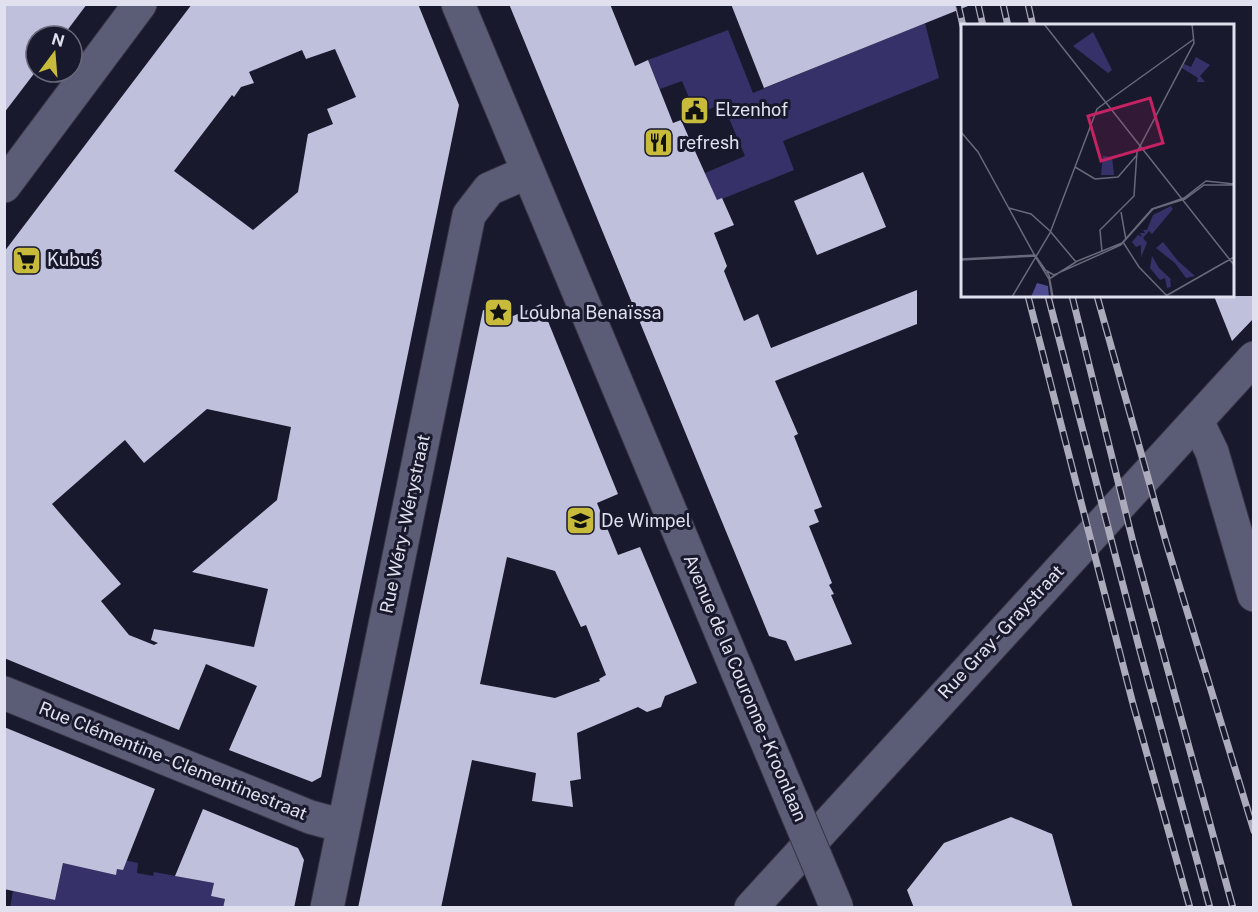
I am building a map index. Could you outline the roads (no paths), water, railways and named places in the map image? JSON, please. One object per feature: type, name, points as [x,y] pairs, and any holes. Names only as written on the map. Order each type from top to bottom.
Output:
[{"type":"street","points":[[4,186],[140,4]]},
{"type":"street","name":"Avenue de la Couronne - Kroonlaan","points":[[458,4],[837,908]]},
{"type":"street","name":"Rue Wéry - Wérystraat","points":[[327,908],[469,215],[489,189],[528,172]]},
{"type":"street","name":"Rue Gray - Graystraat","points":[[751,908],[876,768],[1254,358]]},
{"type":"street","points":[[1197,421],[1212,452],[1254,596]]},
{"type":"street","name":"Rue Clémentine - Clementinestraat","points":[[4,693],[310,817],[343,826]]},
{"type":"railway","points":[[958,4],[963,24]]},
{"type":"railway","points":[[978,4],[983,24]]},
{"type":"railway","points":[[1003,4],[1008,24]]},
{"type":"railway","points":[[1028,4],[1033,24]]},
{"type":"railway","points":[[1028,297],[1133,704],[1190,908]]},
{"type":"railway","points":[[1048,297],[1139,647],[1210,908]]},
{"type":"railway","points":[[1072,297],[1134,546],[1233,908]]},
{"type":"railway","points":[[1097,297],[1166,542],[1254,831]]},
{"type":"place","name":"Elzenhof","points":[[694,110]]},
{"type":"place","name":"refresh","points":[[658,143]]},
{"type":"place","name":"Kubuś","points":[[26,260]]},
{"type":"place","name":"Loubna Benaïssa","points":[[498,313]]},
{"type":"place","name":"De Wimpel","points":[[580,521]]}]
